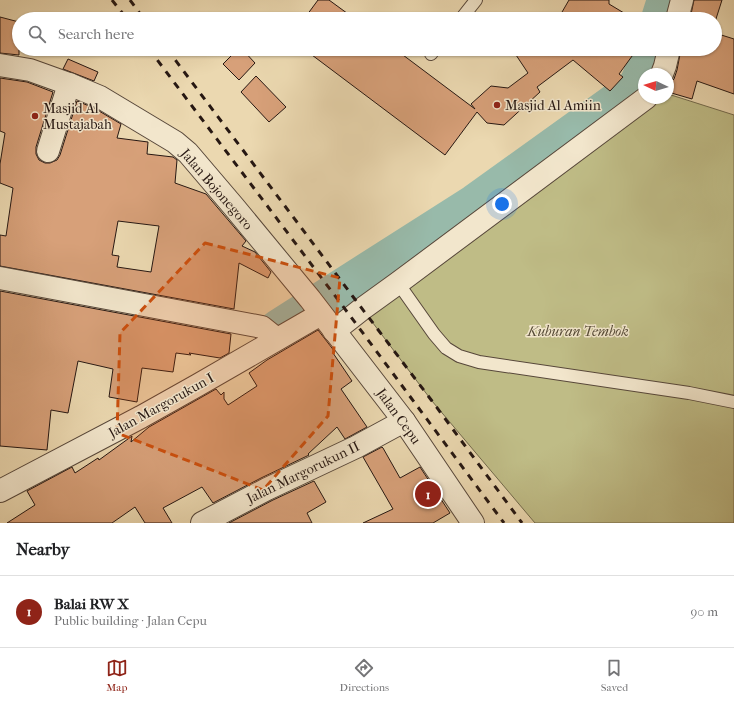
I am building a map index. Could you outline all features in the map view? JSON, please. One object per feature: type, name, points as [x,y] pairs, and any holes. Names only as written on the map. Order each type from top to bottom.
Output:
[{"type":"street","points":[[679,12],[682,0]]},
{"type":"street","points":[[664,68],[668,56]]},
{"type":"street","name":"Jalan Bojonegoro","points":[[0,65],[30,70],[68,84],[100,98],[176,142],[188,153],[229,201],[317,308]]},
{"type":"street","points":[[48,151],[68,84]]},
{"type":"street","points":[[334,331],[638,104]]},
{"type":"street","points":[[0,278],[262,328],[272,335]]},
{"type":"street","name":"Jalan Cepu","points":[[317,308],[404,422],[468,522]]},
{"type":"street","name":"Jalan Margorukun I","points":[[0,491],[141,417],[198,385],[272,335],[317,308]]},
{"type":"street","name":"Jalan Margorukun II","points":[[202,523],[404,422]]},
{"type":"lane","points":[[467,12],[476,0]]},
{"type":"lane","points":[[398,283],[446,348],[460,356],[478,362],[689,393],[734,402]]},
{"type":"highlighted area","points":[[205,243],[340,278],[328,416],[263,490],[117,433],[120,333]]},
{"type":"green space","name":"Kuburan Tembok","points":[[638,96],[638,104],[674,104],[674,96],[734,115],[734,523],[535,523],[432,401],[354,298]]},
{"type":"building","points":[[318,0],[329,0],[345,12],[309,12]]},
{"type":"building","points":[[569,0],[609,0],[609,4],[622,12],[562,12]]},
{"type":"building","points":[[694,0],[722,0],[718,12],[691,12]]},
{"type":"building","points":[[0,17],[12,20],[12,54],[0,53]]},
{"type":"building","points":[[722,35],[734,39],[734,94],[697,81],[692,99],[674,94],[674,79],[680,56],[722,56]]},
{"type":"building","points":[[231,56],[248,56],[255,63],[239,80],[223,64]]},
{"type":"building","points":[[313,56],[404,56],[475,109],[471,104],[491,86],[508,88],[528,73],[517,56],[632,56],[619,74],[623,77],[610,91],[573,60],[537,87],[540,92],[504,125],[487,123],[477,112],[445,155]]},
{"type":"building","points":[[68,59],[98,72],[94,81],[63,69]]},
{"type":"building","points":[[256,76],[286,107],[269,122],[241,92]]},
{"type":"building","points":[[0,78],[27,82],[53,92],[36,147],[36,154],[39,160],[45,163],[50,163],[57,160],[60,155],[77,101],[94,108],[121,124],[117,138],[148,142],[147,154],[173,157],[177,160],[175,183],[206,194],[246,241],[242,246],[255,252],[271,272],[268,278],[239,263],[234,309],[0,266],[0,235],[6,236],[13,188],[0,183],[0,164],[5,133],[0,131]],"holes":[[[118,221],[159,226],[151,272],[117,267],[119,256],[112,255]]]},
{"type":"building","points":[[0,291],[231,334],[229,353],[220,358],[189,353],[191,355],[176,353],[173,372],[142,368],[137,402],[109,397],[113,369],[78,361],[68,413],[51,410],[47,450],[0,446]]},
{"type":"building","points":[[318,330],[335,352],[333,353],[352,381],[341,389],[367,427],[345,439],[337,427],[308,454],[309,455],[213,503],[202,487],[163,508],[172,523],[145,523],[135,507],[112,523],[7,523],[35,505],[27,491],[72,467],[75,473],[98,458],[99,460],[132,436],[131,442],[149,427],[216,389],[221,395],[224,392],[224,399],[228,405],[257,386],[249,373],[267,360]]},
{"type":"building","points":[[382,447],[400,478],[420,467],[450,513],[433,523],[363,523],[393,509],[363,457]]},
{"type":"building","points":[[314,481],[326,502],[307,513],[312,523],[229,523],[273,500]]},
{"type":"waterway","points":[[663,12],[667,0]]},
{"type":"waterway","points":[[279,329],[475,204],[638,87],[650,56]]},
{"type":"railway","points":[[112,0],[121,12]]},
{"type":"railway","points":[[130,0],[139,12]]},
{"type":"railway","points":[[154,56],[504,523]]},
{"type":"railway","points":[[172,56],[522,523]]},
{"type":"place","name":"Masjid Al Amiin","points":[[497,105]]},
{"type":"place","name":"Masjid Al Mustajabah","points":[[35,116]]},
{"type":"place","name":"Balai RW X","points":[[428,494]]}]
